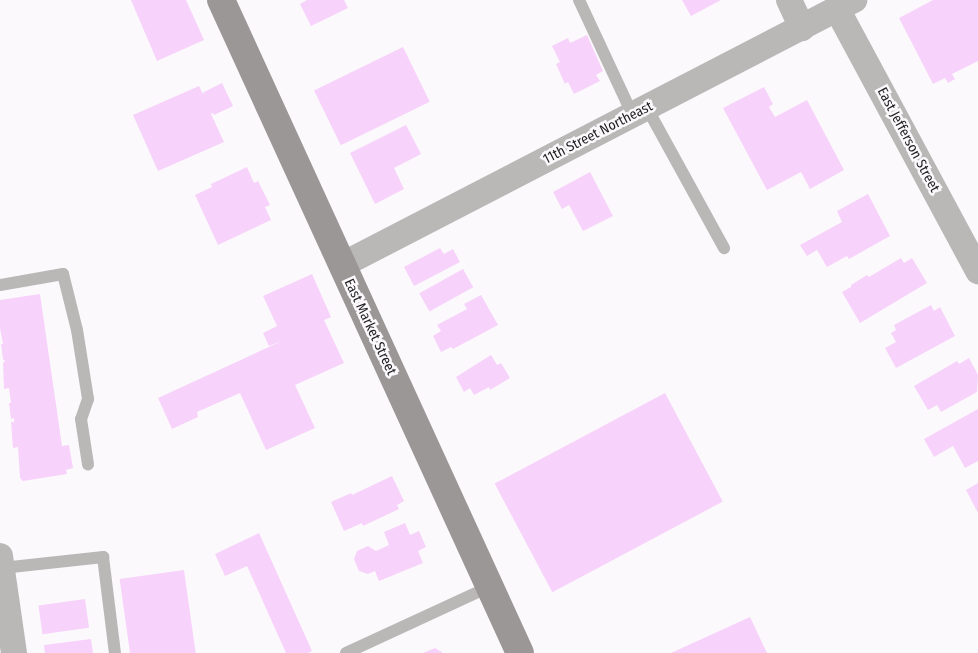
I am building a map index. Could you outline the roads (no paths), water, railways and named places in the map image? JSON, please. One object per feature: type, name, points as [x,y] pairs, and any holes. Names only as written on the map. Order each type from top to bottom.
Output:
[{"type":"main road","name":"East Market Street","points":[[221,0],[520,653]]},
{"type":"street","points":[[789,0],[802,28]]},
{"type":"street","name":"11th Street Northeast","points":[[342,265],[845,4]]},
{"type":"street","name":"East Jefferson Street","points":[[845,4],[978,271]]},
{"type":"street","points":[[1,562],[14,653]]},
{"type":"lane","points":[[579,0],[640,112],[724,248]]},
{"type":"lane","points":[[0,285],[63,274],[77,330],[88,398],[81,419],[88,464]]},
{"type":"lane","points":[[1,562],[102,557],[115,653]]},
{"type":"lane","points":[[346,653],[490,587]]}]
